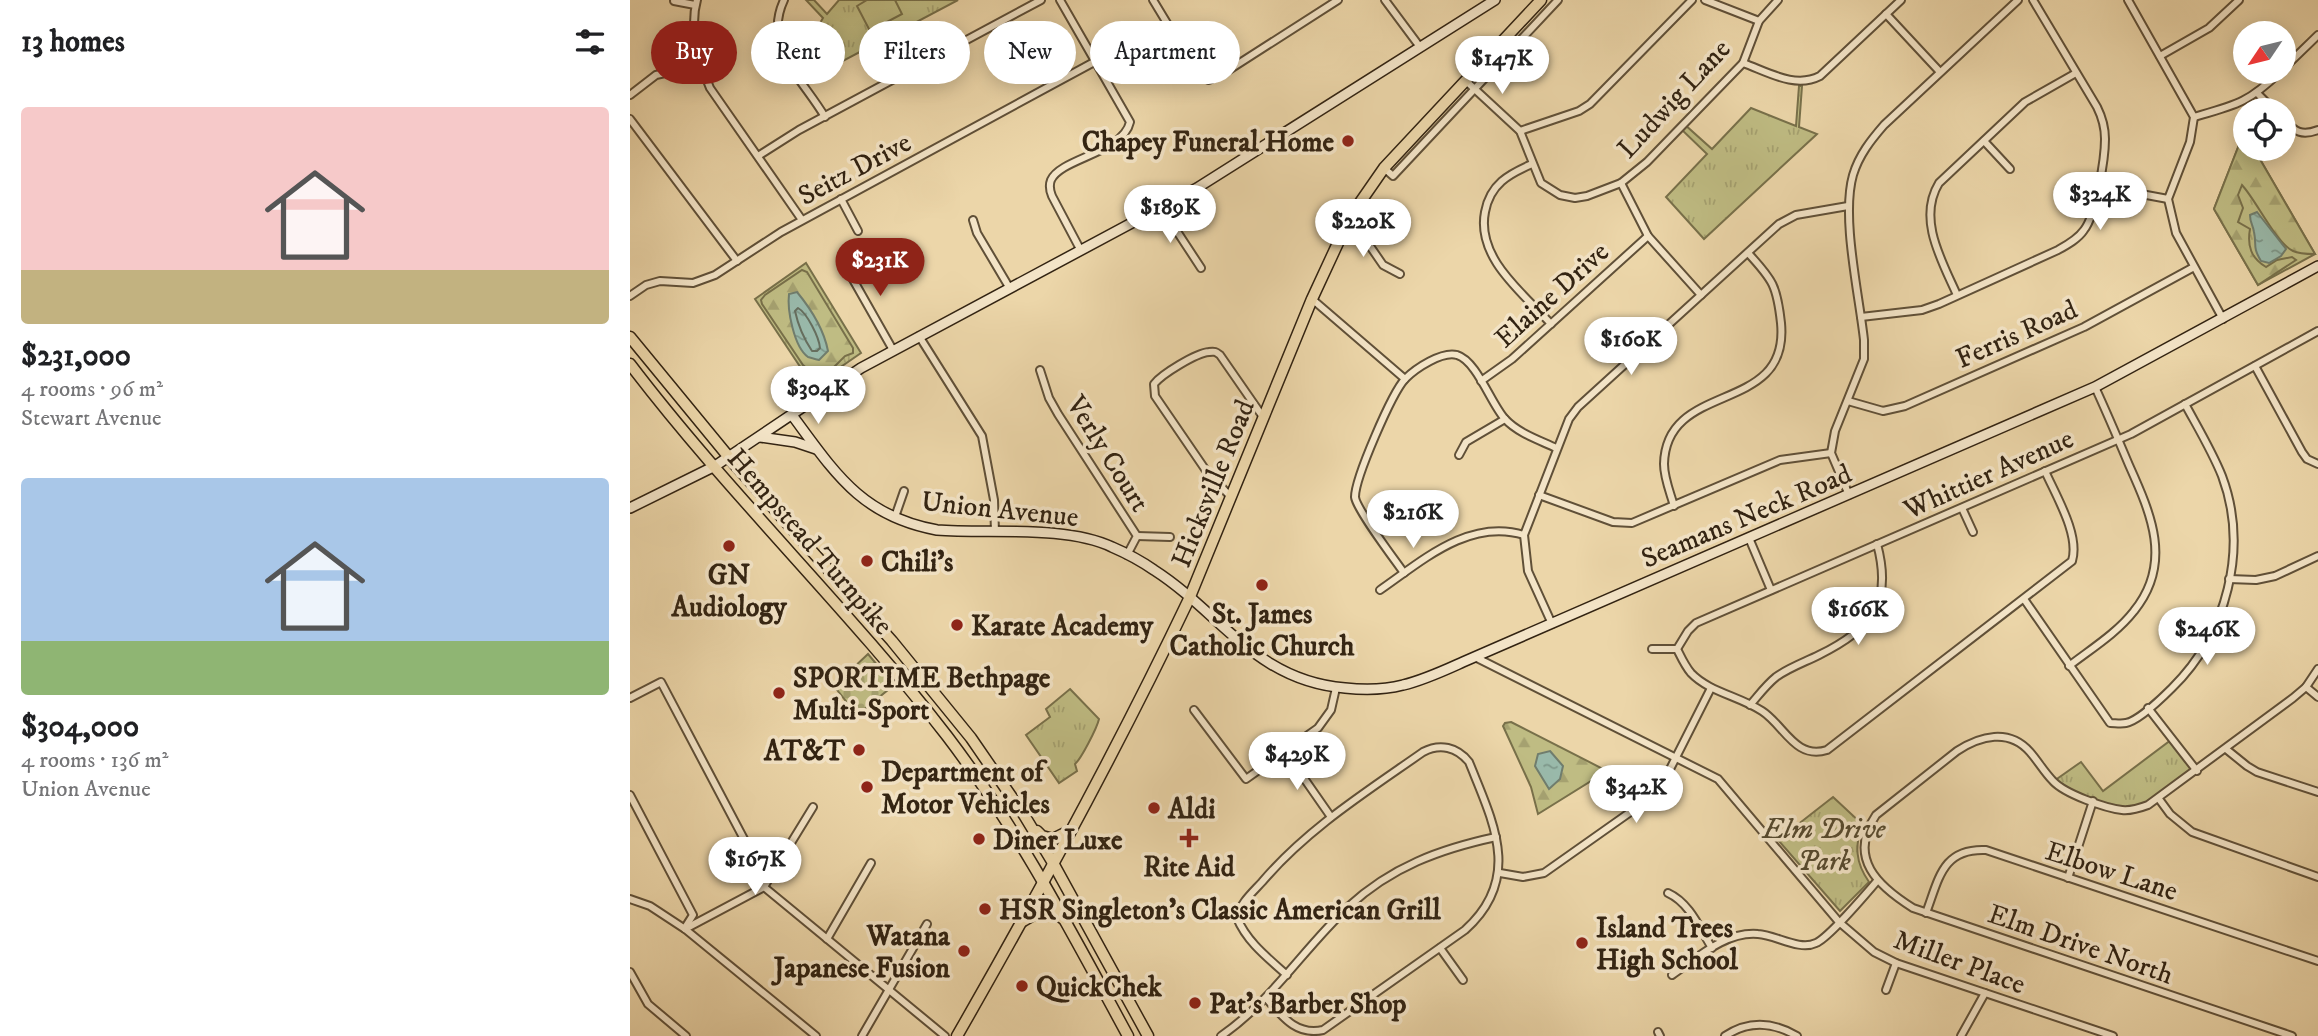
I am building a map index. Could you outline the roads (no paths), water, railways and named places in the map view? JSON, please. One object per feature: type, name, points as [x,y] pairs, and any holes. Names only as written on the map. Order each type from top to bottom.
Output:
[{"type":"main road","points":[[630,508],[715,466],[893,349],[1231,167],[1495,0]]},
{"type":"main road","name":"Hicksville Road","points":[[957,1036],[1022,922],[1132,717],[1189,599],[1312,299],[1350,216],[1384,168],[1541,0]]},
{"type":"main road","name":"Seamans Neck Road","points":[[1189,599],[1247,648],[1275,667],[1313,684],[1363,689],[1401,686],[1552,624],[2095,387],[2318,266]]},
{"type":"main road","name":"Hempstead Turnpike","points":[[630,337],[729,457],[944,702],[1024,815],[1148,1036]]},
{"type":"main road","name":"Hempstead Turnpike","points":[[630,364],[941,728],[996,804],[1043,881],[1128,1036]]},
{"type":"main road","name":"Union Avenue","points":[[792,415],[833,471],[853,492],[895,517],[937,530],[1061,534],[1110,546],[1153,569],[1189,599]]},
{"type":"main road","points":[[760,437],[795,442],[817,449]]},
{"type":"main road","points":[[1024,815],[1037,832],[1047,839],[1058,838],[1072,828]]},
{"type":"main road","points":[[1022,922],[1048,910],[1056,912],[1065,920]]},
{"type":"street","points":[[785,0],[779,12],[778,41],[782,53],[825,117]]},
{"type":"street","points":[[758,156],[1041,0]]},
{"type":"street","points":[[1060,0],[1090,51]]},
{"type":"street","points":[[1153,0],[1192,66],[1199,76],[1209,80],[1338,0]]},
{"type":"street","points":[[1385,0],[1420,47]]},
{"type":"street","points":[[1384,168],[1393,177],[1558,0]]},
{"type":"street","points":[[1520,131],[1579,111],[1590,104],[1692,0]]},
{"type":"street","points":[[1705,0],[1759,21]]},
{"type":"street","name":"Ludwig Lane","points":[[1466,81],[1520,131],[1541,183],[1560,195],[1575,198],[1587,196],[1621,183],[1647,162],[1743,63],[1759,21],[1778,0]]},
{"type":"street","points":[[1743,63],[1794,82],[1811,80],[1821,76],[1901,0]]},
{"type":"street","points":[[1849,495],[1831,453],[1835,431],[1864,359],[1848,206],[1853,173],[1868,143],[1884,125],[2018,0]]},
{"type":"street","points":[[1861,317],[1922,310],[1957,296],[2045,257],[2076,239],[2090,222],[2105,146],[2104,125],[2097,107],[2033,0]]},
{"type":"street","points":[[2128,0],[2194,117],[2190,142],[2168,199],[2176,233],[2223,319]]},
{"type":"street","points":[[674,1],[696,3],[695,21]]},
{"type":"street","points":[[2160,56],[2209,28],[2235,1]]},
{"type":"street","points":[[1886,14],[1940,72]]},
{"type":"street","points":[[2296,56],[2318,34]]},
{"type":"street","name":"Seitz Drive","points":[[630,296],[646,285],[660,281],[701,282],[802,220],[1090,64]]},
{"type":"street","points":[[1957,296],[1935,244],[1931,203],[1933,193],[1939,183],[2025,102],[2076,73]]},
{"type":"street","points":[[630,95],[634,87],[651,78]]},
{"type":"street","points":[[708,84],[802,220]]},
{"type":"street","points":[[1080,249],[1049,188],[1051,180],[1060,171],[1124,136],[1130,122],[1109,84]]},
{"type":"street","points":[[2194,117],[2241,103],[2258,94],[2268,84]]},
{"type":"street","points":[[2258,94],[2262,98]]},
{"type":"street","points":[[630,119],[737,261]]},
{"type":"street","points":[[2296,131],[2302,134],[2318,130]]},
{"type":"street","points":[[1984,141],[2010,169]]},
{"type":"street","points":[[1532,164],[1508,174],[1495,188],[1486,207],[1483,230],[1488,250],[1498,265],[1551,324]]},
{"type":"street","points":[[1621,183],[1648,236],[1701,295]]},
{"type":"street","points":[[2098,186],[2168,199]]},
{"type":"street","points":[[841,199],[858,231]]},
{"type":"street","points":[[1552,624],[1528,571],[1524,535],[1564,428],[1578,407],[1779,224],[1796,215],[1848,206]]},
{"type":"street","points":[[1161,207],[1201,268]]},
{"type":"street","points":[[1350,216],[1383,265],[1400,274]]},
{"type":"street","points":[[973,220],[976,233],[1009,287]]},
{"type":"street","name":"Elaine Drive","points":[[1481,381],[1512,359],[1648,236]]},
{"type":"street","points":[[1674,506],[1664,463],[1667,445],[1675,429],[1696,410],[1752,385],[1763,377],[1779,353],[1782,335],[1776,289],[1769,276],[1748,253]]},
{"type":"street","points":[[842,260],[893,349]]},
{"type":"street","name":"Ferris Road","points":[[1848,401],[1883,411],[1905,406],[2084,327],[2194,267]]},
{"type":"street","points":[[1312,299],[1405,379]]},
{"type":"street","name":"Whittier Avenue","points":[[1677,649],[1696,623],[2118,439],[2318,331]]},
{"type":"street","points":[[919,336],[982,436],[994,500],[995,532]]},
{"type":"street","points":[[1231,497],[1200,461],[1155,396],[1154,386],[1160,376],[1202,354],[1216,352],[1264,418]]},
{"type":"street","points":[[1404,573],[1360,510],[1355,496],[1357,483],[1387,411],[1405,379],[1433,359],[1448,354],[1462,358],[1481,381],[1505,419],[1520,431],[1556,448]]},
{"type":"street","points":[[2255,366],[2302,452],[2307,459],[2318,464]]},
{"type":"street","name":"Verly Court","points":[[1040,370],[1049,398],[1058,414],[1137,536],[1127,555]]},
{"type":"street","points":[[2069,666],[2135,611],[2146,591],[2155,551],[2153,525],[2095,387]]},
{"type":"street","points":[[2024,599],[2110,723],[2127,723],[2180,680],[2206,645],[2222,612],[2232,565],[2233,538],[2227,492],[2212,454],[2185,404]]},
{"type":"street","points":[[1459,455],[1466,442],[1505,419]]},
{"type":"street","points":[[1539,495],[1622,523],[1640,521],[1780,460],[1831,453]]},
{"type":"street","points":[[1652,649],[1677,649],[1688,670],[1711,688],[1720,689],[1768,716],[1801,748],[1815,752],[1827,750],[2069,565],[2075,552],[2073,535],[2045,471]]},
{"type":"street","points":[[895,517],[904,491]]},
{"type":"street","points":[[1962,508],[1973,533]]},
{"type":"street","points":[[1380,590],[1448,544],[1465,537],[1503,530],[1524,535]]},
{"type":"street","points":[[1137,536],[1170,537]]},
{"type":"street","points":[[1749,538],[1771,590]]},
{"type":"street","points":[[1750,705],[1776,677],[1838,644],[1871,617],[1879,602],[1883,584],[1877,544]]},
{"type":"street","points":[[2229,579],[2256,580],[2275,576],[2318,556]]},
{"type":"street","name":"Miller Place","points":[[1475,657],[1718,779],[1839,922],[1874,952],[1896,963],[2113,1036]]},
{"type":"street","points":[[1672,975],[1712,948],[1737,936],[1756,933],[1801,945],[1818,943],[1877,881],[1866,859],[1864,844],[1869,825],[1876,815],[1957,751],[1978,738],[1997,736],[2016,741],[2030,752],[2056,784],[2067,791],[2120,810],[2131,810],[2159,799],[2197,771],[2306,687],[2318,669]]},
{"type":"street","points":[[630,698],[661,682],[764,877],[764,887]]},
{"type":"street","points":[[2306,687],[2318,697]]},
{"type":"street","points":[[1194,710],[1246,779],[1318,728],[1327,718],[1336,688]]},
{"type":"street","points":[[1500,873],[1523,877],[1544,873],[1646,801],[1665,779],[1711,688]]},
{"type":"street","points":[[2148,708],[2197,771]]},
{"type":"street","points":[[1266,998],[1295,1029],[1304,1033],[1315,1033],[1328,1027],[1440,948],[1480,915],[1500,873],[1496,837],[1494,824],[1469,762],[1457,751],[1435,747],[1423,752],[1331,817],[1283,857],[1239,911],[1237,918],[1241,928],[1287,975]]},
{"type":"street","points":[[2226,749],[2257,772],[2318,792]]},
{"type":"street","points":[[1285,751],[1331,817]]},
{"type":"street","points":[[630,795],[692,915],[685,929]]},
{"type":"street","points":[[2159,799],[2170,814],[2192,832],[2318,877]]},
{"type":"street","points":[[2068,877],[2093,801]]},
{"type":"street","points":[[685,929],[764,887],[813,807]]},
{"type":"street","points":[[1221,1036],[1266,998],[1347,908],[1392,873],[1443,850],[1496,837]]},
{"type":"street","name":"Elbow Lane","points":[[1926,913],[1945,865],[1959,853],[1986,850],[2318,961]]},
{"type":"street","points":[[827,939],[872,863]]},
{"type":"street","name":"Elm Drive North","points":[[1877,881],[1891,895],[1926,913],[2278,1034],[2292,1036]]},
{"type":"street","points":[[764,887],[946,1036]]},
{"type":"street","points":[[1668,893],[1687,907],[1712,948]]},
{"type":"street","points":[[630,899],[650,906],[685,929],[816,1036]]},
{"type":"street","points":[[862,1036],[927,924]]},
{"type":"street","points":[[1440,948],[1463,980]]},
{"type":"street","points":[[1886,990],[1896,963]]},
{"type":"street","points":[[630,972],[648,1004],[683,1035]]},
{"type":"street","points":[[1961,1036],[1985,993]]},
{"type":"street","points":[[1725,1036],[1752,1024],[1771,1025],[1797,1036]]},
{"type":"water","points":[[2257,212],[2286,249],[2281,256],[2269,263],[2261,261],[2256,249],[2250,215]]},
{"type":"water","points":[[797,292],[816,320],[826,343],[828,351],[819,360],[808,357],[795,337],[790,318],[789,294]]},
{"type":"water","points":[[1550,751],[1563,766],[1560,779],[1549,789],[1535,766],[1538,754]]},
{"type":"place","name":"Chapey Funeral Home","points":[[1348,141]]},
{"type":"place","name":"GN Audiology","points":[[729,546]]},
{"type":"place","name":"Chili's","points":[[867,561]]},
{"type":"place","name":"St. James Catholic Church","points":[[1262,585]]},
{"type":"place","name":"Karate Academy","points":[[957,625]]},
{"type":"place","name":"SPORTIME Bethpage Multi-Sport","points":[[779,693]]},
{"type":"place","name":"AT&T","points":[[859,750]]},
{"type":"place","name":"Department of Motor Vehicles","points":[[867,787]]},
{"type":"place","name":"Aldi","points":[[1154,808]]},
{"type":"place","name":"Rite Aid","points":[[1189,838]]},
{"type":"place","name":"Diner Luxe","points":[[979,839]]},
{"type":"place","name":"HSR Singleton's Classic American Grill","points":[[985,909]]},
{"type":"place","name":"Island Trees High School","points":[[1582,943]]},
{"type":"place","name":"Watana Japanese Fusion","points":[[964,951]]},
{"type":"place","name":"QuickChek","points":[[1022,986]]},
{"type":"place","name":"Pat’s Barber Shop","points":[[1195,1003]]},
{"type":"park label","name":"Elm Drive Park","points":[[1824,844]]}]
